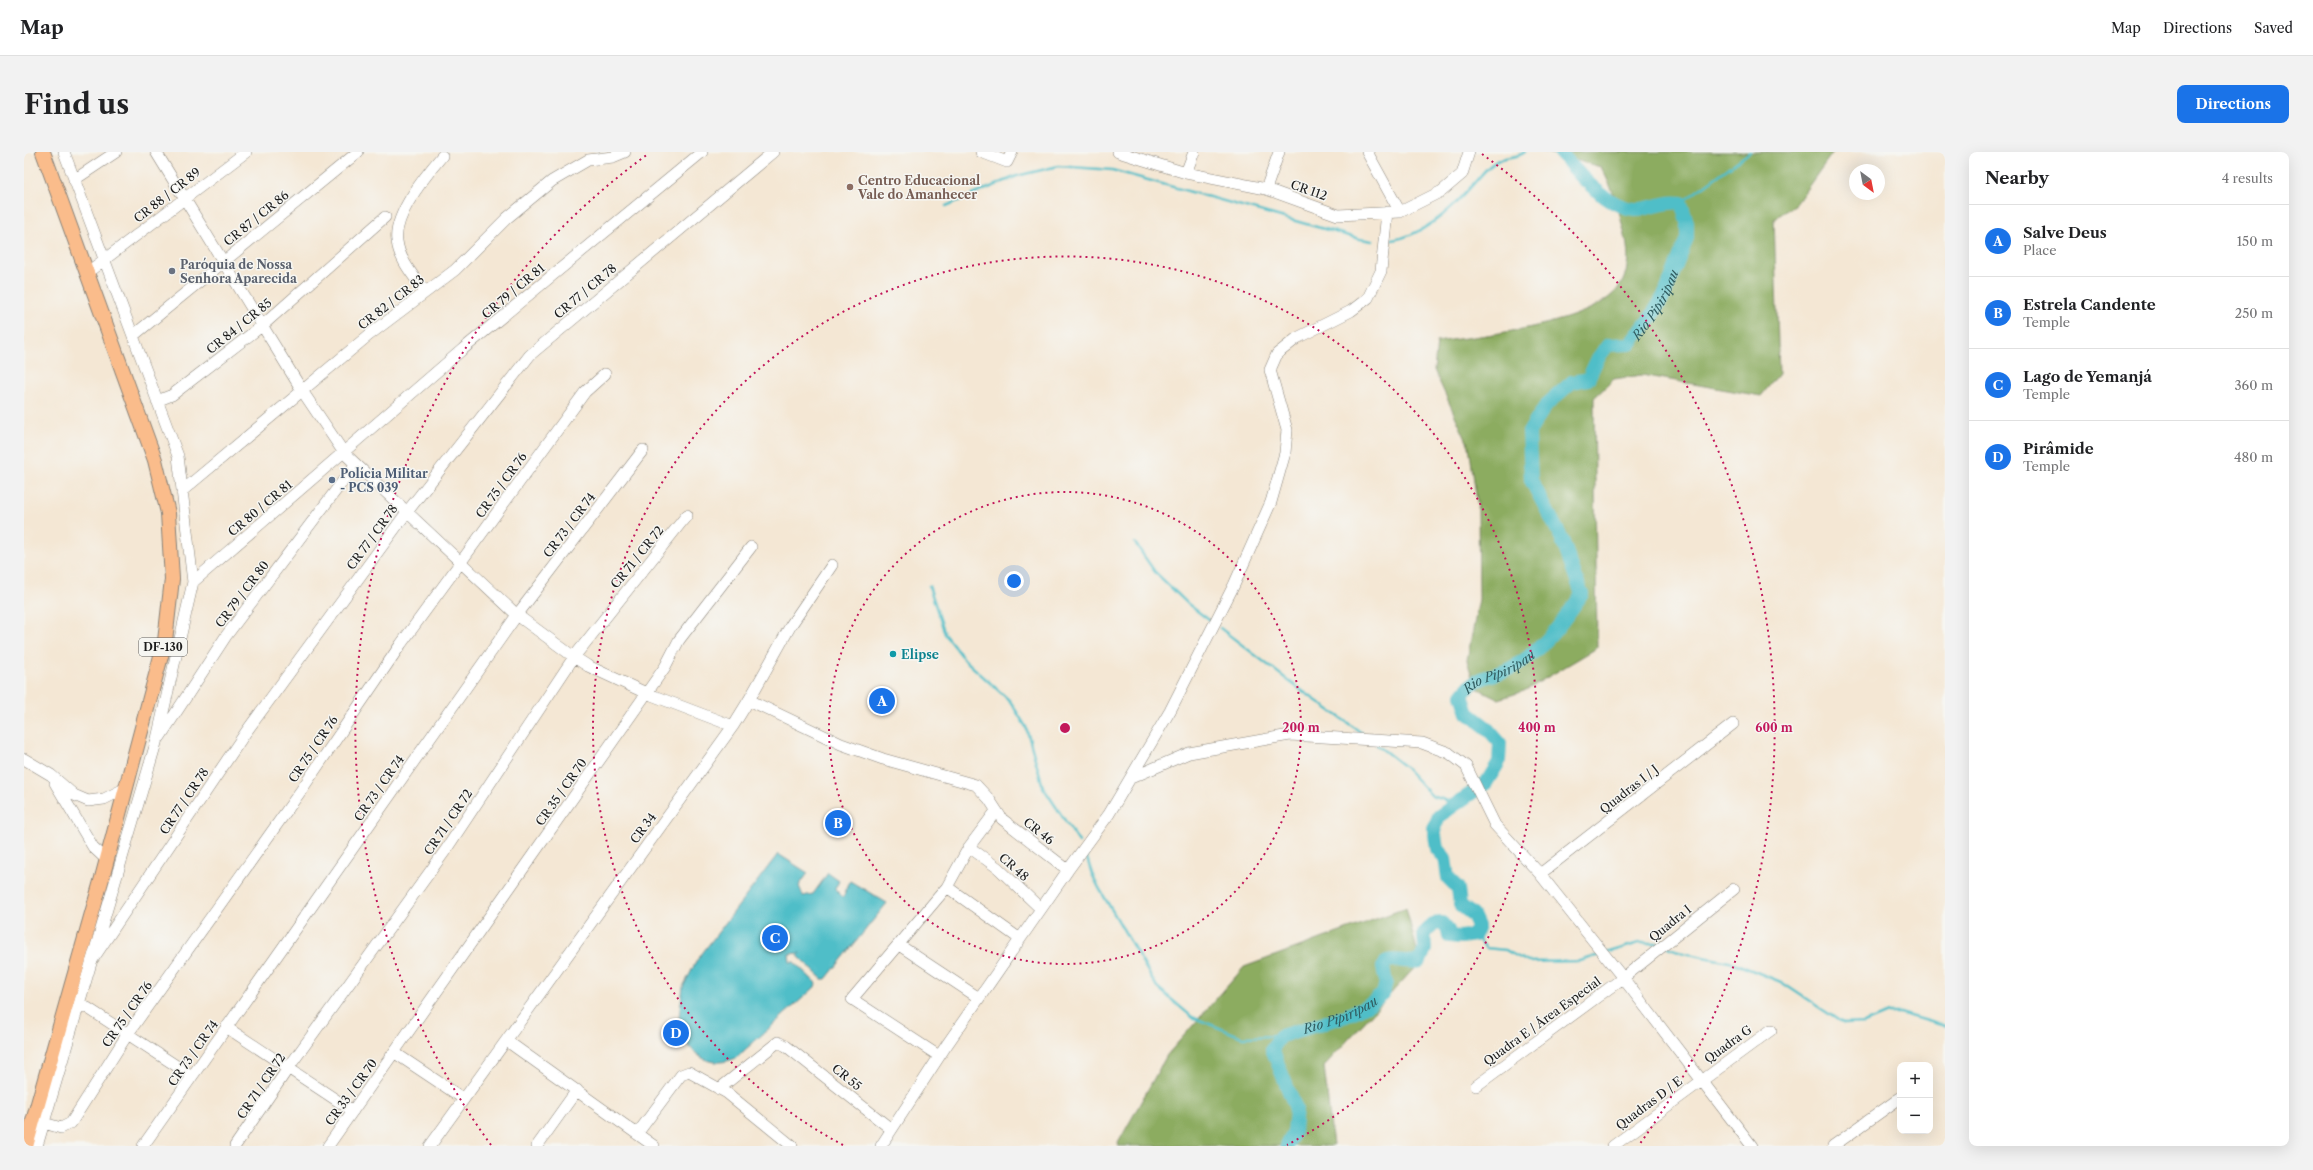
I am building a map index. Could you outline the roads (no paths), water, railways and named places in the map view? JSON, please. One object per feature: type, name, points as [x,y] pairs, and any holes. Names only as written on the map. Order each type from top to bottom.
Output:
[{"type":"main road","name":"DF-130","points":[[26,1146],[107,860],[165,641],[172,579],[168,513],[155,460],[88,272],[43,152]]},
{"type":"street","points":[[37,1146],[156,743],[193,582],[178,456],[134,335],[64,152]]},
{"type":"street","points":[[74,180],[116,152]]},
{"type":"street","points":[[156,152],[303,392],[344,453],[355,464],[517,615],[574,657],[588,666],[646,693],[733,726]]},
{"type":"street","name":"CR 88 / CR 89","points":[[88,272],[105,261],[184,197],[246,152]]},
{"type":"street","name":"CR 87 / CR 86","points":[[134,335],[358,152]]},
{"type":"street","name":"CR 82 / CR 83","points":[[182,490],[303,392],[369,335],[455,270],[507,218],[552,181],[588,160],[613,157],[625,152]]},
{"type":"street","name":"CR 79 / CR 81","points":[[344,453],[463,349],[702,152]]},
{"type":"street","name":"CR 77 / CR 78","points":[[91,962],[246,732],[407,512],[530,355],[772,152]]},
{"type":"street","points":[[981,152],[1007,162],[1012,152]]},
{"type":"street","name":"CR 112","points":[[1118,152],[1186,173],[1266,189],[1338,215],[1400,212],[1442,191],[1462,174],[1469,152]]},
{"type":"street","points":[[1186,173],[1194,152]]},
{"type":"street","points":[[1266,189],[1279,152]]},
{"type":"street","points":[[1367,152],[1400,212]]},
{"type":"street","points":[[425,292],[399,251],[396,240],[398,227],[410,199],[442,156]]},
{"type":"street","points":[[881,1146],[939,1056],[1068,870],[1109,814],[1170,711],[1230,592],[1271,502],[1285,453],[1287,430],[1270,370],[1277,354],[1297,338],[1351,311],[1368,298],[1381,271],[1387,212]]},
{"type":"street","name":"CR 84 / CR 85","points":[[157,401],[172,395],[263,325],[385,217]]},
{"type":"street","name":"CR 75 / CR 76","points":[[44,1123],[61,1128],[70,1123],[127,1035],[300,792],[401,644],[584,392],[604,374]]},
{"type":"street","name":"CR 73 / CR 74","points":[[143,1146],[517,615],[643,450]]},
{"type":"street","name":"CR 80 / CR 81","points":[[193,582],[344,453]]},
{"type":"street","name":"CR 79 / CR 80","points":[[156,743],[226,636],[355,464]]},
{"type":"street","name":"CR 71 / CR 72","points":[[235,1146],[289,1067],[445,851],[574,657],[687,515]]},
{"type":"street","name":"CR 35 / CR 70","points":[[395,1053],[665,667],[679,640],[750,547]]},
{"type":"street","name":"CR 34","points":[[434,1145],[464,1099],[733,726],[791,625],[832,565]]},
{"type":"street","points":[[166,698],[181,704]]},
{"type":"street","name":"CR 46","points":[[749,700],[841,744],[884,759],[976,784],[990,799],[1002,819],[1068,870]]},
{"type":"street","name":"Quadras I / J","points":[[1540,874],[1733,724]]},
{"type":"street","points":[[1131,778],[1189,753],[1290,735],[1422,743],[1449,753],[1466,766],[1495,824],[1540,874],[1623,978],[1752,1146]]},
{"type":"street","points":[[24,759],[51,775],[74,795],[88,801],[104,799],[126,788]]},
{"type":"street","points":[[51,775],[93,847],[107,860]]},
{"type":"street","points":[[939,1056],[852,999],[899,945],[946,887],[969,847],[996,811]]},
{"type":"street","name":"CR 48","points":[[969,847],[998,868],[1041,909]]},
{"type":"street","points":[[946,887],[1020,939]]},
{"type":"street","name":"Quadra I","points":[[1623,978],[1734,889]]},
{"type":"street","points":[[899,945],[979,998]]},
{"type":"street","name":"Quadra E / Área Especial","points":[[1476,1086],[1623,978]]},
{"type":"street","points":[[80,1003],[192,1076]]},
{"type":"street","points":[[226,1027],[289,1067],[353,1111]]},
{"type":"street","name":"Quadra G","points":[[1701,1080],[1771,1030]]},
{"type":"street","points":[[507,1041],[577,1090],[637,1134],[649,1145]]},
{"type":"street","name":"CR 55","points":[[719,1089],[778,1042],[786,1046],[891,1129]]},
{"type":"street","points":[[395,1053],[464,1099]]},
{"type":"street","name":"CR 33 / CR 70","points":[[328,1146],[395,1053]]},
{"type":"street","points":[[637,1134],[686,1072],[689,1072],[719,1089],[792,1146]]},
{"type":"street","name":"Quadras D / E","points":[[1613,1146],[1701,1080]]},
{"type":"street","points":[[537,1146],[577,1090]]},
{"type":"street","points":[[1833,1146],[1897,1100]]},
{"type":"water","points":[[778,854],[808,873],[799,886],[803,896],[813,894],[828,873],[839,881],[835,889],[843,897],[850,881],[887,903],[826,979],[822,979],[798,956],[800,953],[789,954],[790,962],[794,962],[816,983],[815,987],[736,1058],[719,1062],[706,1060],[700,1057],[684,1040],[687,1038],[679,1017],[683,987],[697,960]]},
{"type":"waterway","points":[[1392,240],[1413,234],[1434,222],[1452,207],[1486,169],[1495,162],[1525,152]]},
{"type":"waterway","name":"Rio Pipiripau","points":[[1287,1146],[1294,1132],[1296,1109],[1272,1049],[1281,1036],[1346,1016],[1371,1003],[1383,994],[1386,982],[1383,967],[1387,961],[1420,961],[1425,949],[1424,933],[1433,924],[1442,923],[1448,930],[1449,936],[1461,937],[1475,935],[1478,926],[1473,915],[1460,905],[1458,888],[1448,878],[1445,858],[1437,849],[1434,828],[1439,816],[1486,783],[1499,762],[1500,743],[1487,728],[1468,713],[1462,695],[1472,684],[1483,678],[1509,669],[1521,662],[1541,646],[1559,626],[1582,594],[1561,537],[1531,480],[1529,432],[1546,405],[1572,382],[1588,379],[1598,358],[1608,345],[1630,344],[1651,317],[1665,294],[1687,238],[1687,222],[1681,203],[1675,202],[1641,209],[1624,207],[1614,203],[1593,188],[1560,152]]},
{"type":"waterway","points":[[1681,203],[1750,152]]},
{"type":"waterway","points":[[946,206],[1017,176],[1058,166],[1112,170],[1360,239],[1373,241]]},
{"type":"waterway","points":[[1135,543],[1155,572],[1188,604],[1209,620]]},
{"type":"waterway","points":[[929,586],[945,634],[965,660],[1010,701],[1026,727],[1043,787],[1079,842]]},
{"type":"waterway","points":[[1220,628],[1294,685],[1362,733]]},
{"type":"waterway","points":[[1377,745],[1405,767],[1432,796],[1448,801],[1464,798]]},
{"type":"waterway","points":[[1086,855],[1092,874],[1099,888],[1157,987],[1192,1017],[1242,1037],[1281,1036]]},
{"type":"waterway","points":[[1475,935],[1486,948],[1505,950],[1528,962],[1580,961],[1600,955]]},
{"type":"waterway","points":[[1606,953],[1639,943],[1660,943]]},
{"type":"waterway","points":[[1668,947],[1684,953],[1734,963],[1781,982],[1844,1024],[1864,1023],[1888,1013],[1900,1013],[1945,1026]]},
{"type":"place","name":"Centro Educacional Vale do Amanhecer","points":[[850,187]]},
{"type":"place","name":"Paróquia de Nossa Senhora Aparecida","points":[[172,271]]},
{"type":"place","name":"Polícia Militar - PCS 039","points":[[332,480]]},
{"type":"place","name":"Elipse","points":[[893,654]]},
{"type":"place","name":"Salve Deus","points":[[882,701]]},
{"type":"place","name":"Estrela Candente","points":[[838,823]]},
{"type":"place","name":"Lago de Yemanjá","points":[[775,938]]},
{"type":"place","name":"Pirâmide","points":[[676,1033]]}]
